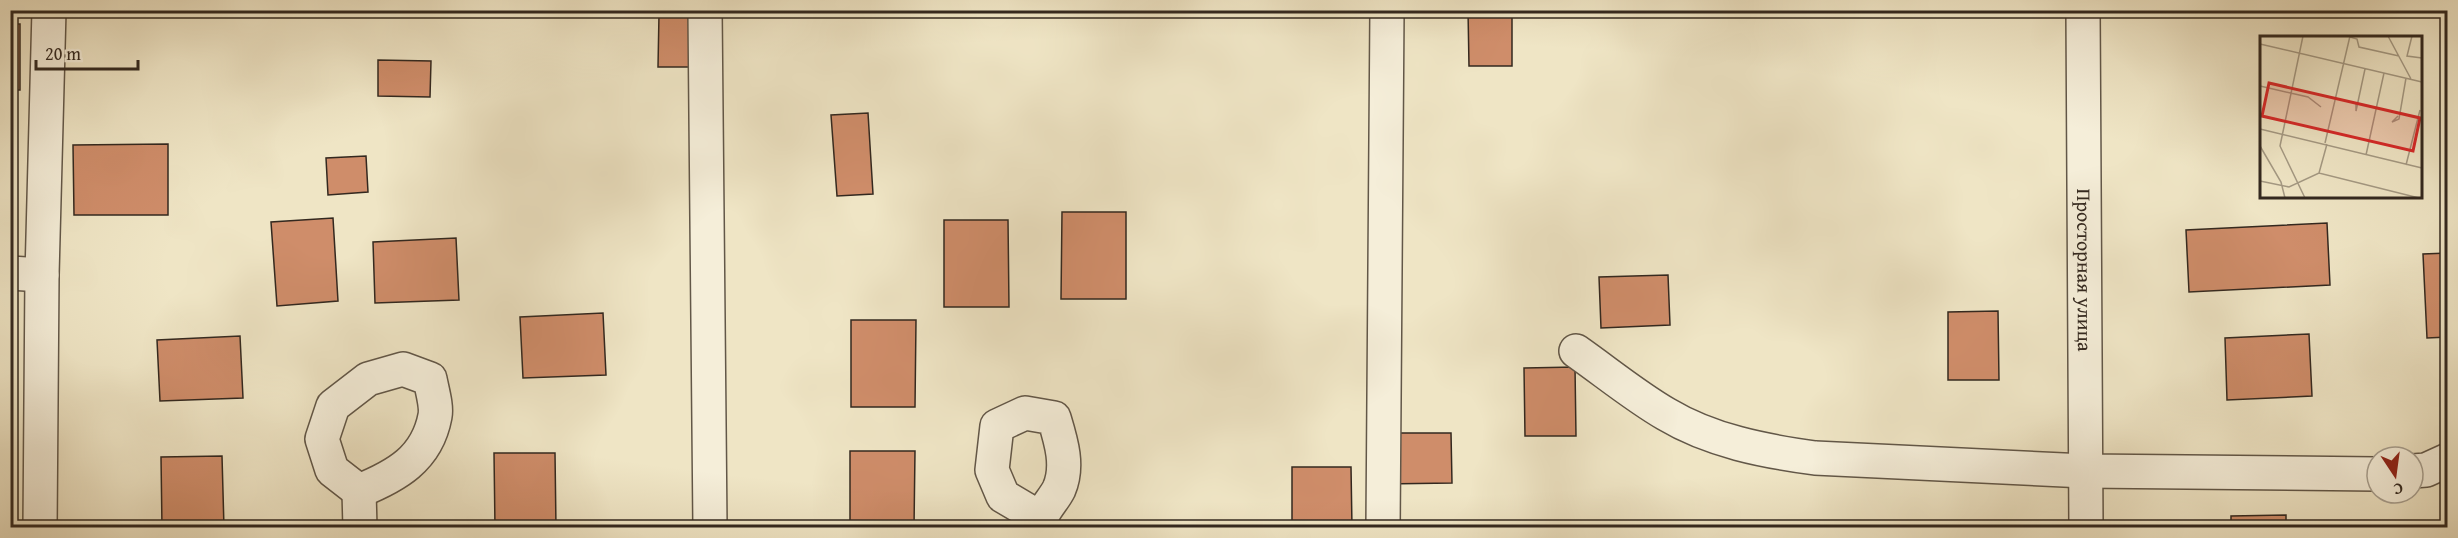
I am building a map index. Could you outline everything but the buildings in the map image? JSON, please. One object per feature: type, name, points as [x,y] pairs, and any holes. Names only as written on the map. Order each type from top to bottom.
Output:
[{"type":"street","points":[[40,528],[26,274],[49,10]]},
{"type":"street","points":[[705,10],[710,528]]},
{"type":"street","points":[[1383,528],[1386,10]]},
{"type":"street","name":"Просторная улица","points":[[2084,10],[2086,528]]},
{"type":"street","points":[[1576,351],[1667,415],[1723,439],[1772,452],[1815,458],[2085,471],[2365,474]]},
{"type":"street","points":[[2425,470],[2448,460]]},
{"type":"street","points":[[359,491],[360,528]]}]
